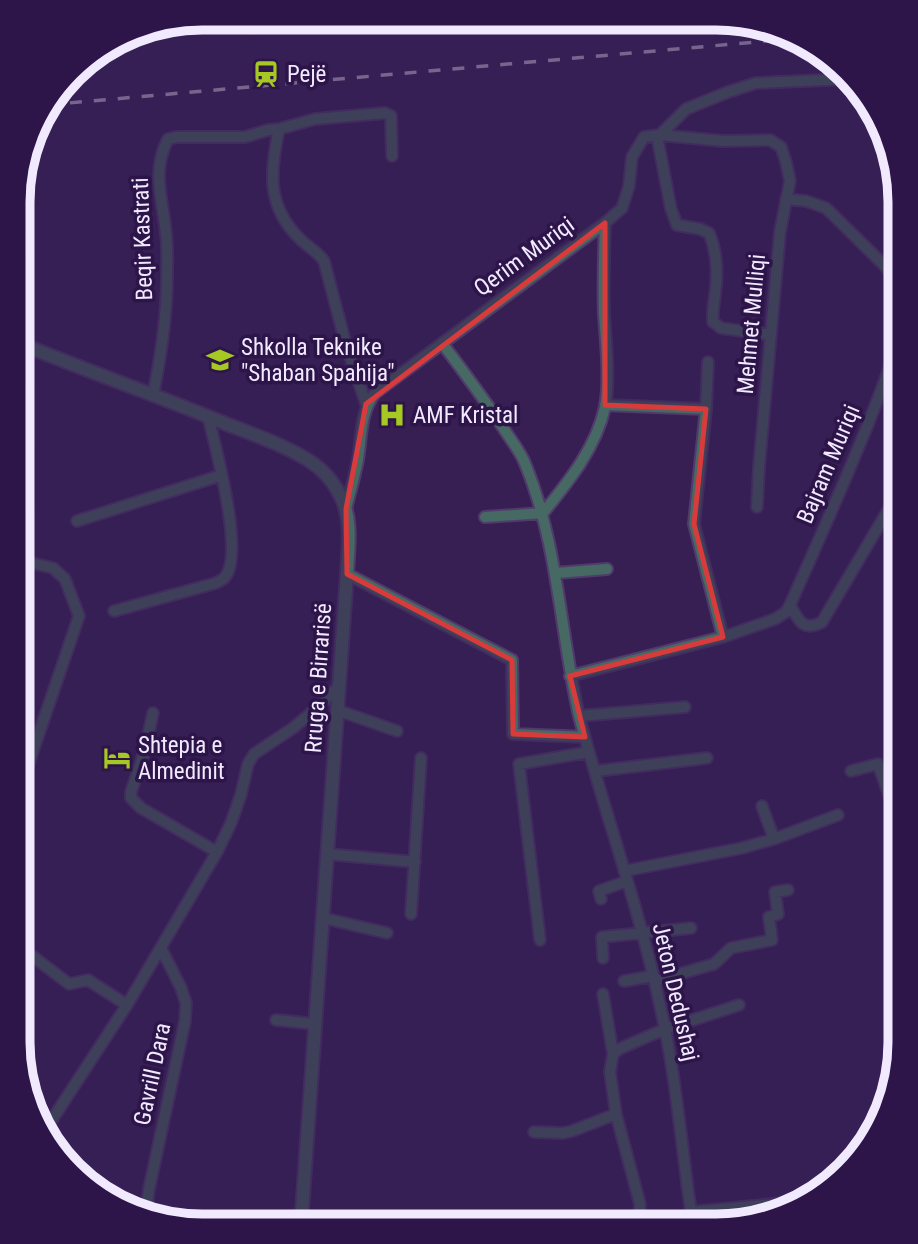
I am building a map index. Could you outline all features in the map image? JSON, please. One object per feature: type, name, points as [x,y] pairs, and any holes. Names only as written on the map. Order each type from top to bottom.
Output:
[{"type":"street","points":[[771,335],[721,328],[713,322],[717,275],[712,240],[709,233],[701,229],[677,225],[671,209],[659,135],[686,109],[756,83],[837,79]]},
{"type":"street","name":"Beqir Kastrati","points":[[153,395],[164,333],[167,280],[167,234],[158,182],[163,148],[168,139],[245,136],[315,119],[385,113],[391,116],[392,156]]},
{"type":"street","points":[[279,129],[272,170],[275,201],[279,213],[294,233],[324,261],[345,341],[366,404],[358,458],[346,509]]},
{"type":"street","name":"Mehmet Mulliqi","points":[[659,135],[723,141],[770,140],[781,147],[786,162],[790,181],[780,232],[757,507]]},
{"type":"street","name":"Qerim Muriqi","points":[[366,404],[383,386],[622,208],[629,186],[632,157],[644,137],[659,135]]},
{"type":"street","points":[[786,198],[826,208],[888,270]]},
{"type":"street","points":[[485,517],[543,513],[584,458],[596,433],[605,405],[607,361],[604,313],[605,223]]},
{"type":"street","name":"Jeton Dedushaj","points":[[442,343],[523,458],[543,513],[579,716],[642,933],[665,1029],[691,1212]]},
{"type":"street","name":"Rruga e Birrarisë","points":[[30,348],[208,416],[307,460],[330,480],[346,509],[349,524],[346,574],[302,1214]]},
{"type":"street","points":[[30,352],[33,349]]},
{"type":"street","points":[[708,362],[694,524],[723,637]]},
{"type":"street","name":"Bajram Muriqi","points":[[790,605],[888,375]]},
{"type":"street","points":[[605,405],[706,409]]},
{"type":"street","points":[[114,611],[216,583],[225,577],[230,566],[229,512],[208,416]]},
{"type":"street","points":[[77,521],[222,475]]},
{"type":"street","points":[[790,605],[797,619],[804,625],[814,626],[822,622],[888,510]]},
{"type":"street","points":[[30,563],[53,568],[65,579],[79,616],[30,758]]},
{"type":"street","points":[[555,573],[607,569]]},
{"type":"street","points":[[346,574],[512,660],[513,734],[584,737]]},
{"type":"street","points":[[570,676],[723,637],[775,619],[786,612],[790,605]]},
{"type":"street","name":"Gavrill Dara","points":[[50,1123],[127,1005],[216,852],[231,823],[248,764],[254,754],[293,728],[338,687]]},
{"type":"street","points":[[579,716],[685,707]]},
{"type":"street","points":[[337,710],[397,731]]},
{"type":"street","points":[[153,713],[131,798],[141,808],[216,852]]},
{"type":"street","points":[[540,940],[519,764],[589,752]]},
{"type":"street","points":[[411,914],[421,758]]},
{"type":"street","points":[[596,771],[707,758]]},
{"type":"street","points":[[851,771],[878,764],[888,792]]},
{"type":"street","points":[[762,806],[774,839]]},
{"type":"street","points":[[601,899],[599,891],[626,876],[774,839],[838,815]]},
{"type":"street","points":[[327,854],[415,862]]},
{"type":"street","points":[[624,981],[654,979],[714,964],[731,948],[772,940],[769,916],[778,914],[775,892],[789,890]]},
{"type":"street","points":[[323,918],[387,933]]},
{"type":"street","points":[[603,958],[602,937],[691,928]]},
{"type":"street","name":"Gavrill Dara","points":[[147,1205],[185,1021],[186,1003],[161,948]]},
{"type":"street","points":[[30,954],[69,984],[88,980],[127,1005]]},
{"type":"street","points":[[603,994],[613,1054],[610,1072],[616,1114],[640,1205],[640,1214]]},
{"type":"street","points":[[613,1054],[665,1029],[739,1005]]},
{"type":"street","points":[[276,1020],[316,1024]]},
{"type":"street","points":[[534,1132],[563,1133],[616,1114]]},
{"type":"street","points":[[691,1212],[773,1204]]},
{"type":"highlighted area","points":[[605,223],[605,405],[706,409],[694,524],[723,637],[570,676],[585,737],[513,734],[512,660],[347,574],[346,509],[366,404]]},
{"type":"shaded area","points":[[247,30],[283,30],[269,33],[250,35]]},
{"type":"railway","points":[[61,104],[774,40]]},
{"type":"place","name":"Pejë","points":[[266,74]]},
{"type":"place","name":"Shkolla Teknike \"Shaban Spahija\"","points":[[220,360]]},
{"type":"place","name":"AMF Kristal","points":[[392,415]]},
{"type":"place","name":"Shtepia e Almedinit","points":[[117,758]]}]
